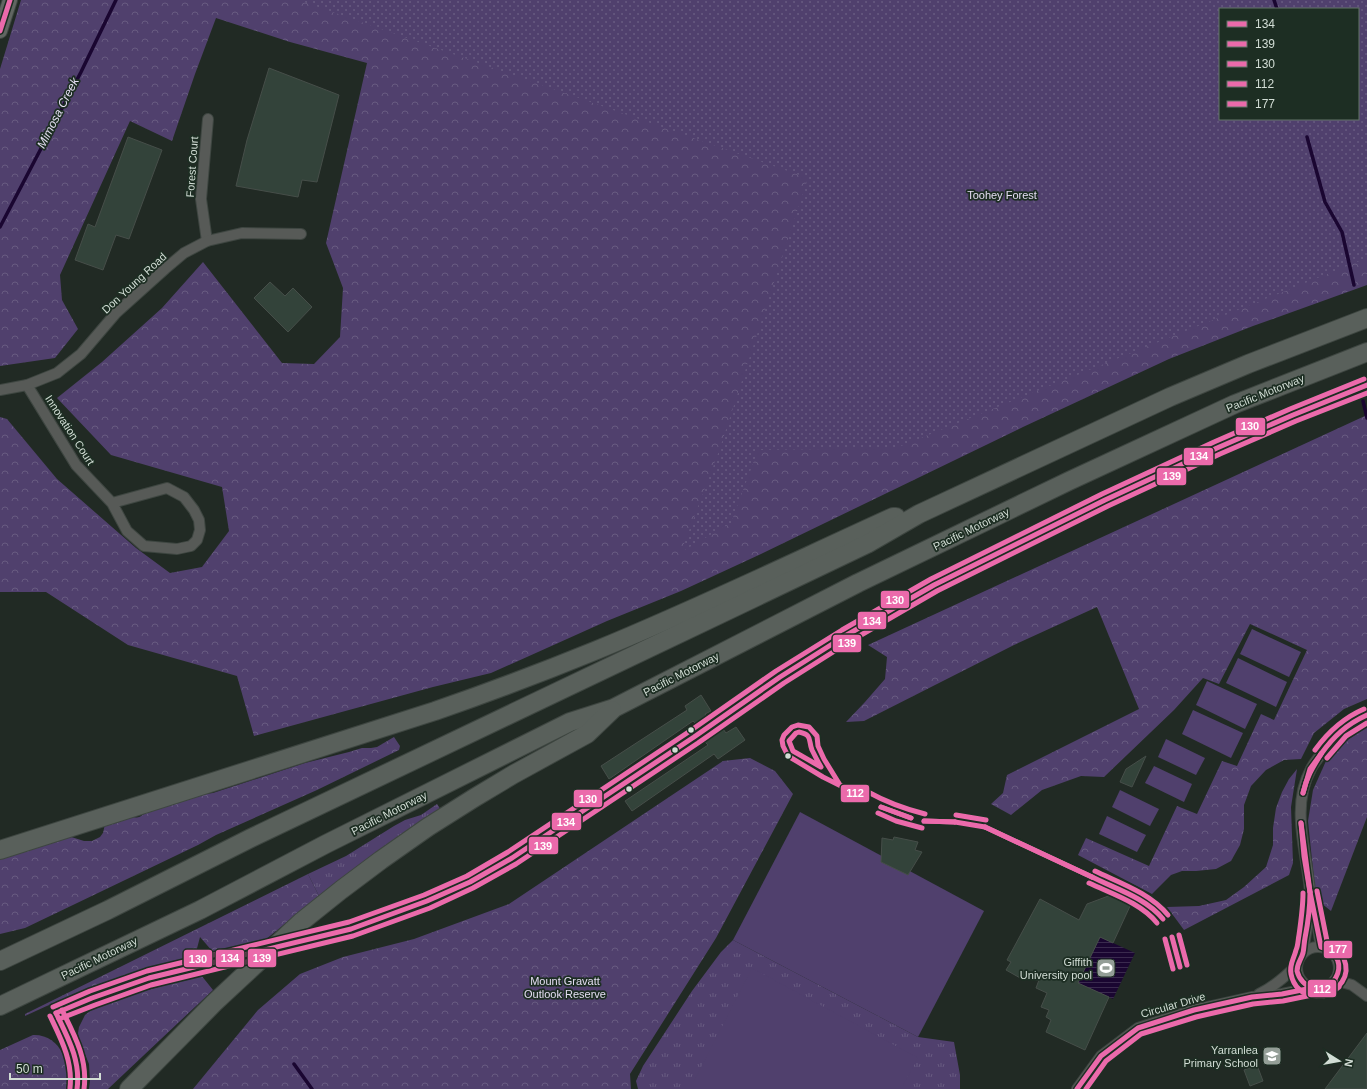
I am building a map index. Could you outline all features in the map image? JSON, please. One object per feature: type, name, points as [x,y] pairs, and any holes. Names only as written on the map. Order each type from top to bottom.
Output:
[{"type":"highway","points":[[0,961],[251,838],[867,544],[918,514],[1170,397],[1255,361],[1367,318]]},
{"type":"highway","name":"Pacific Motorway","points":[[0,1006],[200,910],[326,844],[570,722],[614,708],[858,583],[1069,481],[1235,404],[1367,352]]},
{"type":"highway","points":[[0,850],[435,711],[500,688],[605,647],[892,517],[918,514]]},
{"type":"highway","points":[[129,1089],[214,1003],[301,922],[341,890],[428,827],[467,802],[587,734],[614,708]]},
{"type":"street","points":[[0,31],[10,0]]},
{"type":"street","name":"Forest Court","points":[[207,240],[201,199],[208,119]]},
{"type":"street","name":"Don Young Road","points":[[0,390],[27,385],[57,373],[81,354],[116,313],[165,269],[184,253],[207,240],[242,234],[301,234]]},
{"type":"street","name":"Innovation Court","points":[[27,385],[76,465],[112,503],[127,532],[144,546],[177,549],[191,546],[198,540],[200,530],[199,520],[194,510],[184,497],[167,488],[112,503]]},
{"type":"street","points":[[1321,947],[1315,910],[1310,894],[1301,830],[1302,801],[1305,783],[1310,769],[1335,735],[1350,724],[1367,715]]},
{"type":"street","points":[[1303,953],[1310,894]]},
{"type":"street","points":[[1321,947],[1329,950],[1337,959],[1339,970],[1332,984],[1322,989],[1306,986],[1298,977],[1297,965],[1303,953],[1309,948],[1321,947]]},
{"type":"street","name":"Circular Drive","points":[[1252,997],[1271,988],[1297,965]]},
{"type":"street","points":[[1335,980],[1352,985],[1367,996]]},
{"type":"street","name":"Circular Drive","points":[[1077,1089],[1101,1056],[1138,1028],[1194,1010],[1252,997],[1282,994],[1312,988]]},
{"type":"green space","points":[[21,0],[1367,0],[1367,285],[1253,326],[1169,359],[1023,427],[761,554],[681,591],[607,621],[491,673],[433,687],[254,736],[237,676],[128,645],[46,592],[0,592],[0,417],[7,419],[57,479],[136,548],[170,573],[202,567],[229,531],[222,487],[111,455],[57,398],[102,362],[162,308],[203,262],[282,363],[314,364],[340,337],[343,288],[326,243],[367,63],[290,42],[216,18],[172,141],[130,121],[60,275],[62,300],[78,329],[55,358],[0,366],[0,69]]},
{"type":"green space","name":"Toohey Forest","points":[[298,0],[1367,0],[1367,258],[896,448],[758,450],[731,523],[681,552],[719,451],[808,178]]},
{"type":"green space","points":[[1367,415],[1367,699],[1344,709],[1314,733],[1301,759],[1284,760],[1266,770],[1251,786],[1244,805],[1244,829],[1240,845],[1231,861],[1216,869],[1182,871],[1171,875],[1152,894],[1078,855],[1086,838],[1149,866],[1177,806],[1197,814],[1222,761],[1237,766],[1261,714],[1274,720],[1307,650],[1250,624],[1219,684],[1203,678],[1174,710],[1104,777],[1081,776],[1042,790],[1011,815],[991,804],[1003,793],[1007,775],[1139,709],[1097,607],[1014,645],[864,721],[846,722],[885,679],[887,657],[868,645]]},
{"type":"green space","points":[[1252,629],[1301,652],[1289,677],[1240,654]]},
{"type":"green space","points":[[1238,658],[1287,682],[1276,707],[1226,683]]},
{"type":"green space","points":[[1207,681],[1257,704],[1245,729],[1196,705]]},
{"type":"green space","points":[[1193,710],[1243,733],[1231,758],[1182,734]]},
{"type":"green space","points":[[1367,727],[1367,817],[1331,911],[1316,899],[1308,821],[1313,790],[1326,761],[1349,739]]},
{"type":"green space","points":[[394,737],[400,746],[399,750],[317,790],[216,835],[25,928],[0,934],[0,857],[65,835],[84,841],[92,841],[100,837],[103,833],[105,824],[124,817],[140,817],[146,812],[197,795],[213,793],[305,763],[362,748],[377,747]]},
{"type":"green space","points":[[1166,739],[1205,758],[1196,775],[1158,757]]},
{"type":"green space","name":"Mount Gravatt Outlook Reserve","points":[[750,758],[775,771],[793,794],[716,938],[630,1074],[631,1089],[193,1089],[258,1010],[300,974],[343,957],[414,939],[509,904],[723,761]]},
{"type":"green space","points":[[1154,766],[1192,784],[1184,802],[1145,783]]},
{"type":"green space","points":[[1297,769],[1291,807],[1293,863],[1289,875],[1184,930],[1167,907],[1199,906],[1226,900],[1244,887],[1266,867],[1273,845],[1273,828],[1276,808],[1289,779]]},
{"type":"green space","points":[[1120,790],[1159,809],[1150,826],[1112,807]]},
{"type":"green space","points":[[437,804],[441,810],[319,896],[308,874],[346,856],[394,826],[405,820],[421,815]]},
{"type":"green space","points":[[800,812],[984,911],[918,1037],[733,940]]},
{"type":"green space","points":[[1107,816],[1146,835],[1137,852],[1099,834]]},
{"type":"green space","points":[[308,874],[319,896],[265,940],[213,952],[200,937],[195,956],[130,974],[66,998],[25,1016],[25,1014]]},
{"type":"green space","points":[[733,940],[918,1037],[954,1042],[960,1075],[960,1089],[638,1089],[636,1081],[643,1066],[692,991],[721,952]]},
{"type":"green space","points":[[752,968],[918,1058],[901,1089],[690,1089]]},
{"type":"green space","points":[[201,975],[213,990],[108,1089],[89,1089],[89,1064],[79,1040],[78,1033],[79,1027],[85,1015],[95,1007]]},
{"type":"green space","points":[[33,1035],[43,1036],[51,1040],[62,1053],[66,1062],[67,1071],[66,1089],[0,1089],[0,1050]]},
{"type":"shaded area","name":"Giffith University pool","points":[[1100,937],[1135,953],[1113,999],[1078,983]]},
{"type":"building","points":[[269,68],[339,95],[317,182],[302,180],[298,197],[236,186],[247,140]]},
{"type":"building","points":[[128,137],[162,150],[129,239],[116,235],[103,270],[75,260],[88,224],[95,227]]},
{"type":"building","points":[[270,282],[285,296],[293,288],[312,307],[288,332],[254,298]]},
{"type":"building","points":[[701,695],[711,711],[705,714],[718,733],[723,729],[726,733],[736,727],[745,740],[718,759],[714,754],[632,811],[625,801],[708,745],[705,742],[710,738],[698,721],[695,723],[693,721],[609,779],[601,766],[687,710],[685,706]]},
{"type":"building","points":[[1146,756],[1132,787],[1120,782],[1126,769]]},
{"type":"building","points":[[894,837],[918,842],[915,850],[922,852],[908,875],[881,862],[882,838],[893,840]]},
{"type":"building","points":[[1111,895],[1131,904],[1113,943],[1100,937],[1078,983],[1109,997],[1085,1050],[1046,1032],[1051,1020],[1046,1017],[1049,1010],[1041,1007],[1047,993],[1036,988],[1039,980],[1022,979],[1006,970],[1011,962],[1007,960],[1040,899],[1079,920],[1087,904]]},
{"type":"building","points":[[1367,1033],[1367,1089],[1325,1089]]},
{"type":"building","points":[[1257,1065],[1263,1081],[1250,1086],[1244,1070]]},
{"type":"waterway","name":"Mimosa Creek","points":[[0,227],[81,72],[116,0]]},
{"type":"waterway","points":[[1274,0],[1277,8]]},
{"type":"waterway","points":[[1307,137],[1325,202],[1342,232],[1354,285]]},
{"type":"waterway","points":[[1363,401],[1367,418]]},
{"type":"waterway","points":[[294,1064],[312,1089]]},
{"type":"transit line","name":"134","points":[[0,31],[10,0]]},
{"type":"transit line","name":"130","points":[[53,1007],[90,991],[147,971],[349,922],[424,895],[467,876],[508,852],[690,731],[776,671],[842,630],[931,579],[1102,494],[1214,442],[1364,379]]},
{"type":"transit line","name":"134","points":[[56,1013],[92,998],[149,978],[351,929],[427,901],[470,882],[512,858],[694,737],[780,677],[845,636],[934,585],[1105,500],[1217,448],[1367,385]]},
{"type":"transit line","name":"139","points":[[59,1019],[151,985],[353,936],[430,908],[473,888],[516,864],[698,743],[784,683],[849,642],[937,591],[1108,506],[1220,454],[1296,421],[1367,393]]},
{"type":"transit line","name":"177","points":[[1315,750],[1336,726],[1364,709]]},
{"type":"transit line","name":"112","points":[[1321,754],[1341,731],[1353,722],[1367,715]]},
{"type":"transit line","name":"177","points":[[1327,758],[1346,736],[1367,723]]},
{"type":"transit line","name":"112","points":[[798,725],[809,727],[817,736],[818,746],[824,759],[840,785],[865,798],[823,777],[788,756],[782,740],[784,735],[792,727],[798,725]]},
{"type":"transit line","name":"177","points":[[799,732],[808,736],[812,750],[821,767],[793,751],[789,741],[796,733],[799,732]]},
{"type":"transit line","name":"112","points":[[1303,793],[1310,769],[1321,754]]},
{"type":"transit line","name":"112","points":[[1303,793],[1308,777],[1321,754]]},
{"type":"transit line","name":"177","points":[[868,792],[896,805],[925,814]]},
{"type":"transit line","name":"112","points":[[881,807],[911,818]]},
{"type":"transit line","name":"112","points":[[881,807],[911,818]]},
{"type":"transit line","name":"177","points":[[878,813],[896,821],[922,828]]},
{"type":"transit line","name":"177","points":[[956,815],[986,820]]},
{"type":"transit line","name":"112","points":[[924,821],[955,822]]},
{"type":"transit line","name":"112","points":[[924,821],[955,822]]},
{"type":"transit line","name":"112","points":[[955,822],[985,827]]},
{"type":"transit line","name":"112","points":[[1301,823],[1310,892]]},
{"type":"transit line","name":"112","points":[[1301,823],[1304,856],[1310,892]]},
{"type":"transit line","name":"112","points":[[985,827],[1092,877]]},
{"type":"transit line","name":"112","points":[[985,827],[1092,877]]},
{"type":"transit line","name":"177","points":[[1095,871],[1144,895],[1161,907],[1168,915]]},
{"type":"transit line","name":"112","points":[[1092,877],[1121,890],[1148,905],[1163,919]]},
{"type":"transit line","name":"177","points":[[1089,883],[1135,904],[1157,923]]},
{"type":"transit line","name":"177","points":[[1303,893],[1298,943],[1291,964],[1291,974],[1294,983],[1299,989],[1313,996],[1321,996],[1336,989],[1342,982],[1345,976],[1346,964],[1337,948],[1327,941],[1317,891]]},
{"type":"transit line","name":"112","points":[[1310,892],[1321,947],[1332,952],[1338,960],[1339,969],[1336,978],[1330,985],[1322,989],[1313,988],[1303,982],[1297,971],[1305,940],[1309,915],[1310,892]]},
{"type":"transit line","name":"177","points":[[1179,935],[1187,965]]},
{"type":"transit line","name":"112","points":[[1172,937],[1180,967]]},
{"type":"transit line","name":"177","points":[[1165,939],[1173,969]]},
{"type":"transit line","name":"112","points":[[1077,1089],[1101,1056],[1138,1028],[1194,1010],[1252,997],[1282,994],[1312,988],[1322,989],[1335,981]]},
{"type":"transit line","name":"177","points":[[1086,1089],[1106,1061],[1141,1034],[1196,1017],[1253,1004],[1283,1001],[1312,995],[1324,996],[1339,987]]},
{"type":"transit line","name":"130","points":[[62,1010],[76,1039],[82,1058],[85,1078],[84,1089]]},
{"type":"transit line","name":"134","points":[[56,1013],[69,1041],[75,1059],[78,1079],[77,1089]]},
{"type":"transit line","name":"139","points":[[50,1016],[68,1059],[70,1069],[70,1088]]},
{"type":"place","name":"Giffith University pool","points":[[1106,968]]},
{"type":"place","name":"Yarranlea Primary School","points":[[1272,1056]]}]
